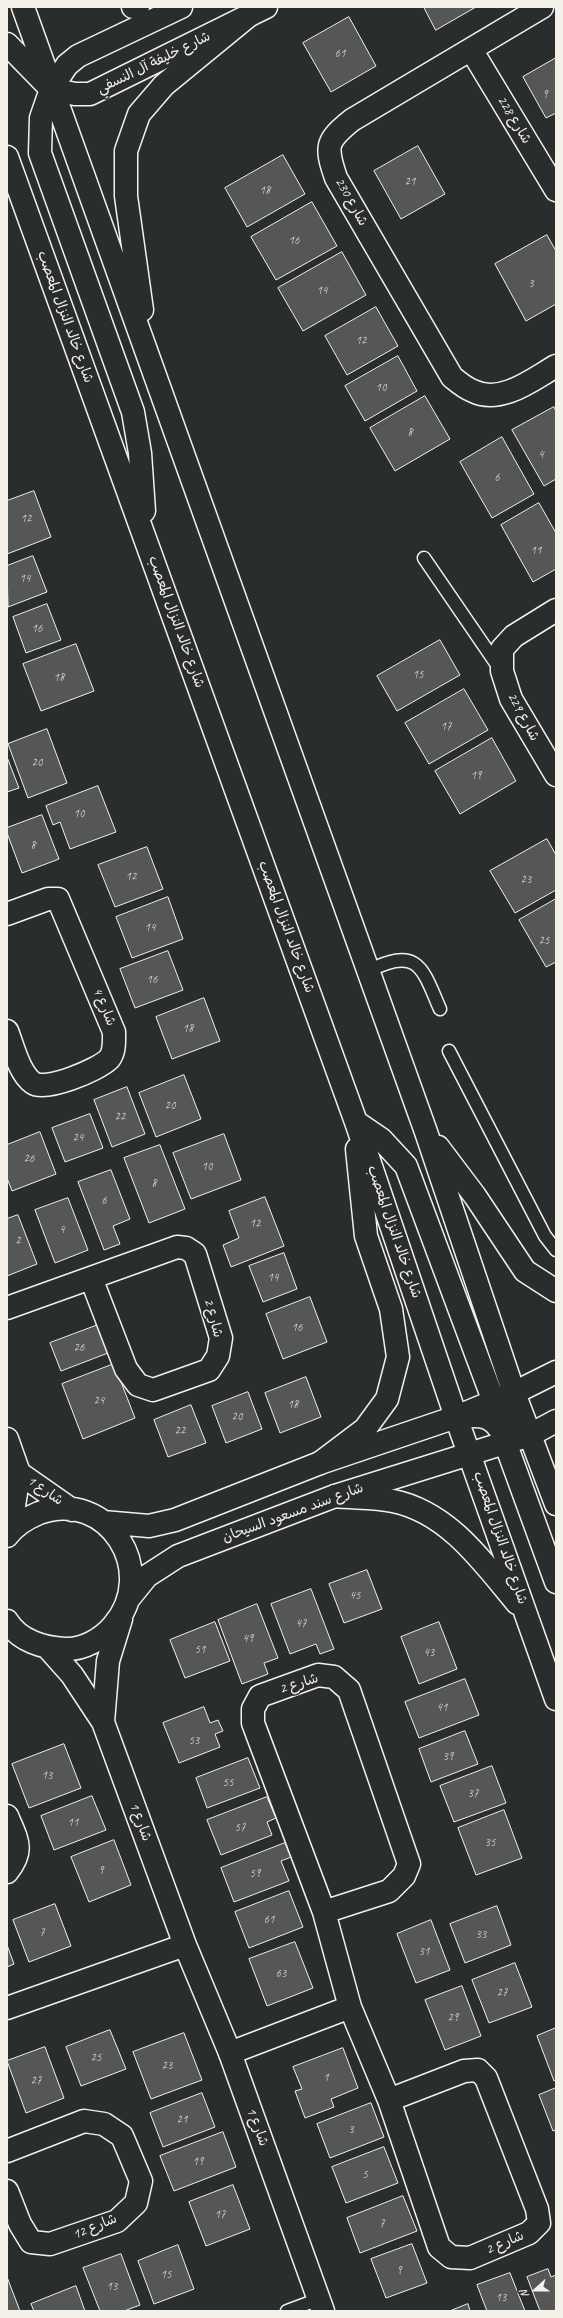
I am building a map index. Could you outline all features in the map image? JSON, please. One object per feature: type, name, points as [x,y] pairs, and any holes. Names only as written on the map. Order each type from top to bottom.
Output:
[{"type":"main road","points":[[23,7],[50,89],[150,358],[426,1132],[514,1393],[556,1504]]},
{"type":"main road","points":[[133,7],[138,7]]},
{"type":"main road","points":[[146,537],[140,453],[133,412],[40,153],[41,118],[50,89],[67,65],[78,56],[181,7]]},
{"type":"main road","name":"شارع 230","points":[[542,7],[472,51],[352,120],[334,134],[328,155],[336,178],[452,377],[474,392],[497,395],[516,389],[556,366]]},
{"type":"main road","points":[[150,358],[126,196],[126,152],[139,114],[164,85],[256,12]]},
{"type":"main road","name":"شارع خليفة آل النسفي","points":[[50,89],[75,94],[90,94],[256,12]]},
{"type":"main road","points":[[7,44],[50,89]]},
{"type":"main road","name":"شارع 228","points":[[472,51],[556,190]]},
{"type":"main road","name":"شارع خالد النزال المعصب","points":[[7,157],[146,537],[356,1122],[456,1417],[471,1455],[556,1699]]},
{"type":"main road","name":"شارع 229","points":[[556,610],[514,636],[502,649],[502,671],[511,699],[556,775]]},
{"type":"main road","name":"شارع 4","points":[[7,914],[48,899],[58,898],[114,1032],[114,1047],[109,1059],[82,1075],[44,1087],[33,1083],[23,1070],[7,1031]]},
{"type":"main road","points":[[356,1122],[381,1139],[406,1166],[500,1418],[513,1429],[530,1435]]},
{"type":"main road","points":[[320,1463],[365,1429],[387,1399],[398,1358],[391,1309],[366,1236],[358,1173],[356,1122]]},
{"type":"main road","points":[[426,1132],[475,1196],[526,1271],[556,1292]]},
{"type":"main road","name":"شارع 2","points":[[7,1308],[176,1247],[186,1248],[195,1254],[220,1338],[218,1356],[209,1370],[153,1390],[138,1385],[126,1369],[92,1278]]},
{"type":"main road","points":[[103,1522],[128,1526],[149,1526],[175,1520],[320,1463],[456,1417],[514,1393],[556,1372]]},
{"type":"main road","points":[[456,1417],[484,1416],[495,1422],[505,1444],[556,1582]]},
{"type":"main road","name":"شارع سند مسعود السيحان","points":[[38,1644],[70,1649],[90,1644],[108,1633],[147,1576],[178,1556],[335,1496],[505,1444],[530,1435],[556,1421]]},
{"type":"main road","name":"شارع 1","points":[[7,1439],[19,1473],[8,1534]]},
{"type":"main road","name":"شارع 1","points":[[19,1473],[72,1510]]},
{"type":"main road","points":[[335,1496],[392,1501],[415,1508],[446,1525],[478,1556],[526,1613]]},
{"type":"main road","points":[[8,1534],[27,1518],[49,1510],[72,1510],[88,1514],[103,1522],[118,1537],[128,1556],[132,1576],[126,1607]]},
{"type":"main road","name":"شارع 1","points":[[104,1722],[108,1661],[126,1607]]},
{"type":"main road","name":"شارع 1","points":[[7,1621],[38,1644],[72,1675],[104,1722],[185,1946],[230,2053],[321,2305]]},
{"type":"main road","points":[[7,1636],[38,1644]]},
{"type":"main road","name":"شارع 2","points":[[324,1912],[389,1890],[404,1876],[409,1864],[349,1690],[334,1677],[318,1675],[260,1696],[253,1709],[252,1723],[324,1912],[350,2008],[390,2100],[438,2248],[451,2257],[470,2258],[529,2233],[539,2223],[537,2209],[486,2078],[478,2070],[464,2071],[390,2100]]},
{"type":"main road","points":[[7,1816],[18,1842],[17,1859],[7,1872]]},
{"type":"main road","points":[[7,2008],[185,1946]]},
{"type":"main road","points":[[230,2053],[350,2008]]},
{"type":"main road","name":"شارع 12","points":[[7,2151],[84,2121],[104,2124],[122,2136],[141,2181],[136,2203],[117,2221],[50,2244],[31,2242],[20,2224],[7,2191]]},
{"type":"lane","points":[[424,558],[502,671]]},
{"type":"lane","points":[[368,971],[394,960],[406,960],[417,966],[425,975],[440,1009]]},
{"type":"lane","points":[[449,1051],[545,1236],[556,1250]]},
{"type":"lane","points":[[287,2311],[321,2305]]},
{"type":"building","points":[[424,7],[476,7],[436,30]]},
{"type":"building","points":[[349,17],[376,66],[331,92],[303,43]]},
{"type":"building","points":[[556,58],[556,113],[546,118],[523,77]]},
{"type":"building","points":[[418,146],[445,194],[401,219],[374,171]]},
{"type":"building","points":[[283,155],[305,194],[247,227],[225,188]]},
{"type":"building","points":[[312,202],[337,246],[276,280],[251,237]]},
{"type":"building","points":[[547,235],[556,251],[556,304],[526,321],[495,264]]},
{"type":"building","points":[[342,252],[366,295],[303,331],[278,288]]},
{"type":"building","points":[[376,307],[398,346],[347,375],[325,336]]},
{"type":"building","points":[[398,356],[417,391],[365,421],[345,386]]},
{"type":"building","points":[[425,396],[450,439],[395,471],[370,428]]},
{"type":"building","points":[[554,407],[556,411],[556,479],[544,486],[512,430]]},
{"type":"building","points":[[502,437],[534,494],[492,518],[460,462]]},
{"type":"building","points":[[34,491],[51,537],[7,554],[7,501]]},
{"type":"building","points":[[539,503],[556,533],[556,569],[533,582],[501,525]]},
{"type":"building","points":[[33,556],[47,592],[8,607],[7,566]]},
{"type":"building","points":[[47,604],[61,640],[26,653],[13,617]]},
{"type":"building","points":[[440,640],[460,675],[397,711],[377,676]]},
{"type":"building","points":[[76,644],[94,691],[41,711],[23,664]]},
{"type":"building","points":[[464,689],[488,730],[429,764],[405,723]]},
{"type":"building","points":[[47,729],[67,783],[28,798],[8,744]]},
{"type":"building","points":[[492,738],[516,781],[460,814],[435,771]]},
{"type":"building","points":[[7,757],[19,788],[7,792]]},
{"type":"building","points":[[98,786],[116,832],[70,849],[60,822],[53,825],[46,806]]},
{"type":"building","points":[[42,815],[59,859],[22,873],[7,833],[7,828]]},
{"type":"building","points":[[547,839],[556,855],[556,890],[515,913],[490,871]]},
{"type":"building","points":[[147,847],[163,889],[115,907],[98,865]]},
{"type":"building","points":[[168,897],[183,939],[132,958],[116,917]]},
{"type":"building","points":[[556,899],[556,962],[546,967],[519,920]]},
{"type":"building","points":[[168,951],[183,990],[135,1008],[120,969]]},
{"type":"building","points":[[204,998],[220,1041],[172,1059],[156,1017]]},
{"type":"building","points":[[184,1075],[201,1119],[156,1137],[139,1093]]},
{"type":"building","points":[[127,1087],[145,1134],[112,1147],[94,1100]]},
{"type":"building","points":[[90,1114],[103,1148],[65,1162],[52,1128]]},
{"type":"building","points":[[40,1132],[56,1174],[12,1191],[7,1178],[7,1145]]},
{"type":"building","points":[[224,1134],[241,1180],[191,1199],[173,1153]]},
{"type":"building","points":[[160,1145],[185,1209],[149,1223],[124,1158]]},
{"type":"building","points":[[111,1170],[130,1219],[113,1226],[120,1244],[104,1250],[78,1182]]},
{"type":"building","points":[[265,1197],[284,1246],[231,1267],[223,1245],[239,1238],[229,1211]]},
{"type":"building","points":[[68,1198],[88,1250],[55,1263],[35,1210]]},
{"type":"building","points":[[18,1215],[37,1264],[7,1276],[7,1219]]},
{"type":"building","points":[[284,1253],[297,1289],[263,1302],[249,1266]]},
{"type":"building","points":[[310,1297],[327,1342],[283,1359],[266,1314]]},
{"type":"building","points":[[98,1325],[108,1353],[61,1371],[50,1343]]},
{"type":"building","points":[[114,1364],[135,1418],[83,1439],[62,1384]]},
{"type":"building","points":[[306,1377],[321,1417],[280,1433],[265,1393]]},
{"type":"building","points":[[248,1392],[262,1429],[226,1443],[212,1406]]},
{"type":"building","points":[[191,1405],[206,1443],[168,1457],[154,1420]]},
{"type":"building","points":[[367,1570],[382,1609],[344,1623],[329,1584]]},
{"type":"building","points":[[311,1589],[334,1649],[320,1654],[316,1644],[290,1654],[271,1604]]},
{"type":"building","points":[[257,1604],[278,1658],[264,1663],[268,1674],[242,1684],[218,1620]]},
{"type":"building","points":[[215,1622],[230,1661],[185,1678],[170,1640]]},
{"type":"building","points":[[439,1622],[457,1669],[419,1684],[401,1637]]},
{"type":"building","points":[[465,1679],[479,1715],[419,1738],[405,1702]]},
{"type":"building","points":[[204,1707],[210,1723],[218,1720],[223,1731],[215,1734],[220,1747],[179,1763],[163,1723]]},
{"type":"building","points":[[465,1731],[478,1764],[431,1782],[419,1749]]},
{"type":"building","points":[[64,1744],[81,1788],[29,1808],[12,1764]]},
{"type":"building","points":[[248,1758],[260,1788],[207,1808],[196,1778]]},
{"type":"building","points":[[492,1766],[506,1803],[454,1822],[440,1786]]},
{"type":"building","points":[[92,1796],[106,1830],[54,1850],[41,1816]]},
{"type":"building","points":[[267,1797],[276,1818],[267,1822],[272,1835],[221,1855],[207,1820]]},
{"type":"building","points":[[504,1810],[522,1858],[476,1875],[458,1828]]},
{"type":"building","points":[[114,1840],[131,1885],[89,1902],[71,1857]]},
{"type":"building","points":[[285,1843],[291,1857],[281,1861],[289,1881],[234,1902],[221,1868]]},
{"type":"building","points":[[289,1891],[303,1927],[249,1948],[235,1912]]},
{"type":"building","points":[[55,1904],[71,1946],[29,1962],[13,1920]]},
{"type":"building","points":[[497,1906],[511,1945],[465,1963],[450,1924]]},
{"type":"building","points":[[431,1920],[450,1970],[416,1983],[397,1934]]},
{"type":"building","points":[[295,1942],[313,1988],[267,2006],[249,1959]]},
{"type":"building","points":[[7,1945],[14,1964],[7,1967]]},
{"type":"building","points":[[515,1963],[532,2007],[489,2023],[472,1980]]},
{"type":"building","points":[[462,1986],[481,2036],[445,2050],[425,2000]]},
{"type":"building","points":[[556,2028],[556,2080],[554,2081],[537,2036]]},
{"type":"building","points":[[110,2030],[126,2069],[81,2086],[66,2047]]},
{"type":"building","points":[[184,2033],[202,2080],[151,2099],[133,2052]]},
{"type":"building","points":[[45,2047],[64,2098],[26,2113],[7,2061]]},
{"type":"building","points":[[343,2048],[358,2088],[331,2099],[334,2107],[305,2118],[295,2091],[302,2089],[293,2067]]},
{"type":"building","points":[[556,2088],[556,2130],[553,2131],[539,2095]]},
{"type":"building","points":[[202,2093],[215,2127],[163,2147],[150,2113]]},
{"type":"building","points":[[371,2103],[384,2137],[330,2158],[317,2124]]},
{"type":"building","points":[[223,2132],[236,2167],[174,2191],[160,2156]]},
{"type":"building","points":[[384,2147],[398,2183],[346,2203],[332,2167]]},
{"type":"building","points":[[233,2185],[250,2229],[206,2246],[189,2202]]},
{"type":"building","points":[[403,2196],[417,2231],[360,2253],[347,2218]]},
{"type":"building","points":[[412,2244],[427,2283],[386,2298],[371,2259]]},
{"type":"building","points":[[178,2245],[194,2289],[154,2304],[138,2261]]},
{"type":"building","points":[[121,2254],[140,2305],[124,2311],[100,2311],[83,2268]]},
{"type":"building","points":[[548,2269],[551,2277],[556,2275],[556,2311],[540,2311],[527,2277]]},
{"type":"building","points":[[510,2273],[525,2311],[487,2311],[477,2285]]},
{"type":"building","points":[[7,2277],[20,2311],[7,2311]]},
{"type":"building","points":[[76,2286],[85,2311],[34,2311],[31,2304]]},
{"type":"building","points":[[468,2304],[470,2311],[450,2311]]}]
